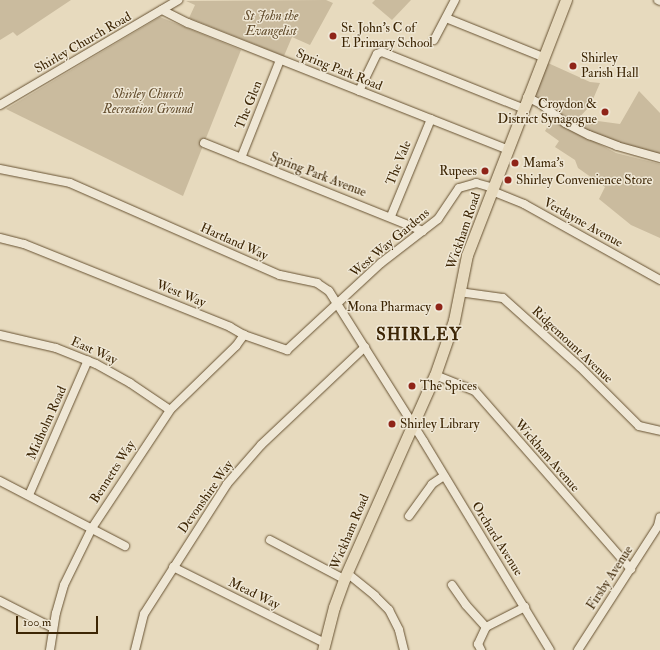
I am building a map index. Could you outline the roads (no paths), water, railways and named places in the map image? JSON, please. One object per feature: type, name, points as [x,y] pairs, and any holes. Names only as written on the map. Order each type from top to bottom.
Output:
[{"type":"highway","name":"Wickham Road","points":[[324,646],[334,607],[346,576],[435,374],[451,330],[467,255],[508,150],[522,108],[566,0]]},
{"type":"street","name":"Shirley Church Road","points":[[0,106],[178,0]]},
{"type":"street","points":[[434,40],[455,0]]},
{"type":"street","name":"Spring Park Road","points":[[162,10],[280,60],[508,150]]},
{"type":"street","points":[[446,18],[542,57]]},
{"type":"street","points":[[359,91],[377,54],[380,52],[522,108]]},
{"type":"street","name":"The Glen","points":[[240,158],[280,60]]},
{"type":"street","points":[[527,97],[541,104],[564,123],[589,135],[617,146],[660,158]]},
{"type":"street","name":"The Vale","points":[[390,216],[431,119]]},
{"type":"street","name":"Spring Park Avenue","points":[[204,143],[390,216],[423,231]]},
{"type":"street","name":"Hartland Way","points":[[0,169],[70,183],[280,275],[317,283],[329,291],[339,304],[401,408],[413,425]]},
{"type":"street","name":"West Way Gardens","points":[[339,304],[381,263],[442,216],[453,194],[463,185],[476,183],[493,190]]},
{"type":"street","name":"Verdayne Avenue","points":[[493,190],[524,204],[660,280]]},
{"type":"street","name":"West Way","points":[[0,238],[24,244],[230,327],[244,335],[289,350],[339,304]]},
{"type":"street","name":"Ridgemount Avenue","points":[[459,292],[503,298],[580,367],[639,426],[660,431]]},
{"type":"street","name":"East Way","points":[[0,335],[51,346],[88,360],[121,377],[170,410]]},
{"type":"street","name":"Bennetts Way","points":[[50,650],[53,628],[64,585],[92,528],[170,410],[236,346],[244,335]]},
{"type":"street","name":"Devonshire Way","points":[[135,650],[142,617],[173,567],[239,468],[365,347]]},
{"type":"street","name":"Midholm Road","points":[[29,495],[88,360]]},
{"type":"street","name":"Wickham Avenue","points":[[435,374],[475,391],[631,569]]},
{"type":"street","points":[[401,408],[412,410],[423,403]]},
{"type":"street","name":"Orchard Avenue","points":[[413,425],[550,650]]},
{"type":"street","points":[[404,445],[414,440],[424,442]]},
{"type":"street","points":[[409,516],[432,484],[444,476]]},
{"type":"street","points":[[0,481],[124,546]]},
{"type":"street","name":"Firsby Avenue","points":[[578,650],[658,526],[660,517]]},
{"type":"street","points":[[270,540],[346,576],[375,596],[389,610],[399,630],[404,650]]},
{"type":"street","name":"Mead Way","points":[[173,567],[324,646]]},
{"type":"street","points":[[452,585],[466,605],[486,627]]},
{"type":"street","points":[[0,601],[53,628]]},
{"type":"street","points":[[481,650],[478,644],[486,627],[525,608]]},
{"type":"place","name":"St. John's C of E Primary School","points":[[333,36]]},
{"type":"place","name":"Shirley Parish Hall","points":[[573,66]]},
{"type":"place","name":"Croydon & District Synagogue","points":[[605,112]]},
{"type":"place","name":"Mama's","points":[[515,163]]},
{"type":"place","name":"Rupees","points":[[485,171]]},
{"type":"place","name":"Shirley Convenience Store","points":[[508,180]]},
{"type":"place","name":"Mona Pharmacy","points":[[439,307]]},
{"type":"place","name":"The Spices","points":[[412,386]]},
{"type":"place","name":"Shirley Library","points":[[392,424]]},
{"type":"district","name":"SHIRLEY","points":[[419,335]]},
{"type":"park label","name":"St John the Evangelist","points":[[271,24]]},
{"type":"park label","name":"Shirley Church Recreation Ground","points":[[148,102]]}]
